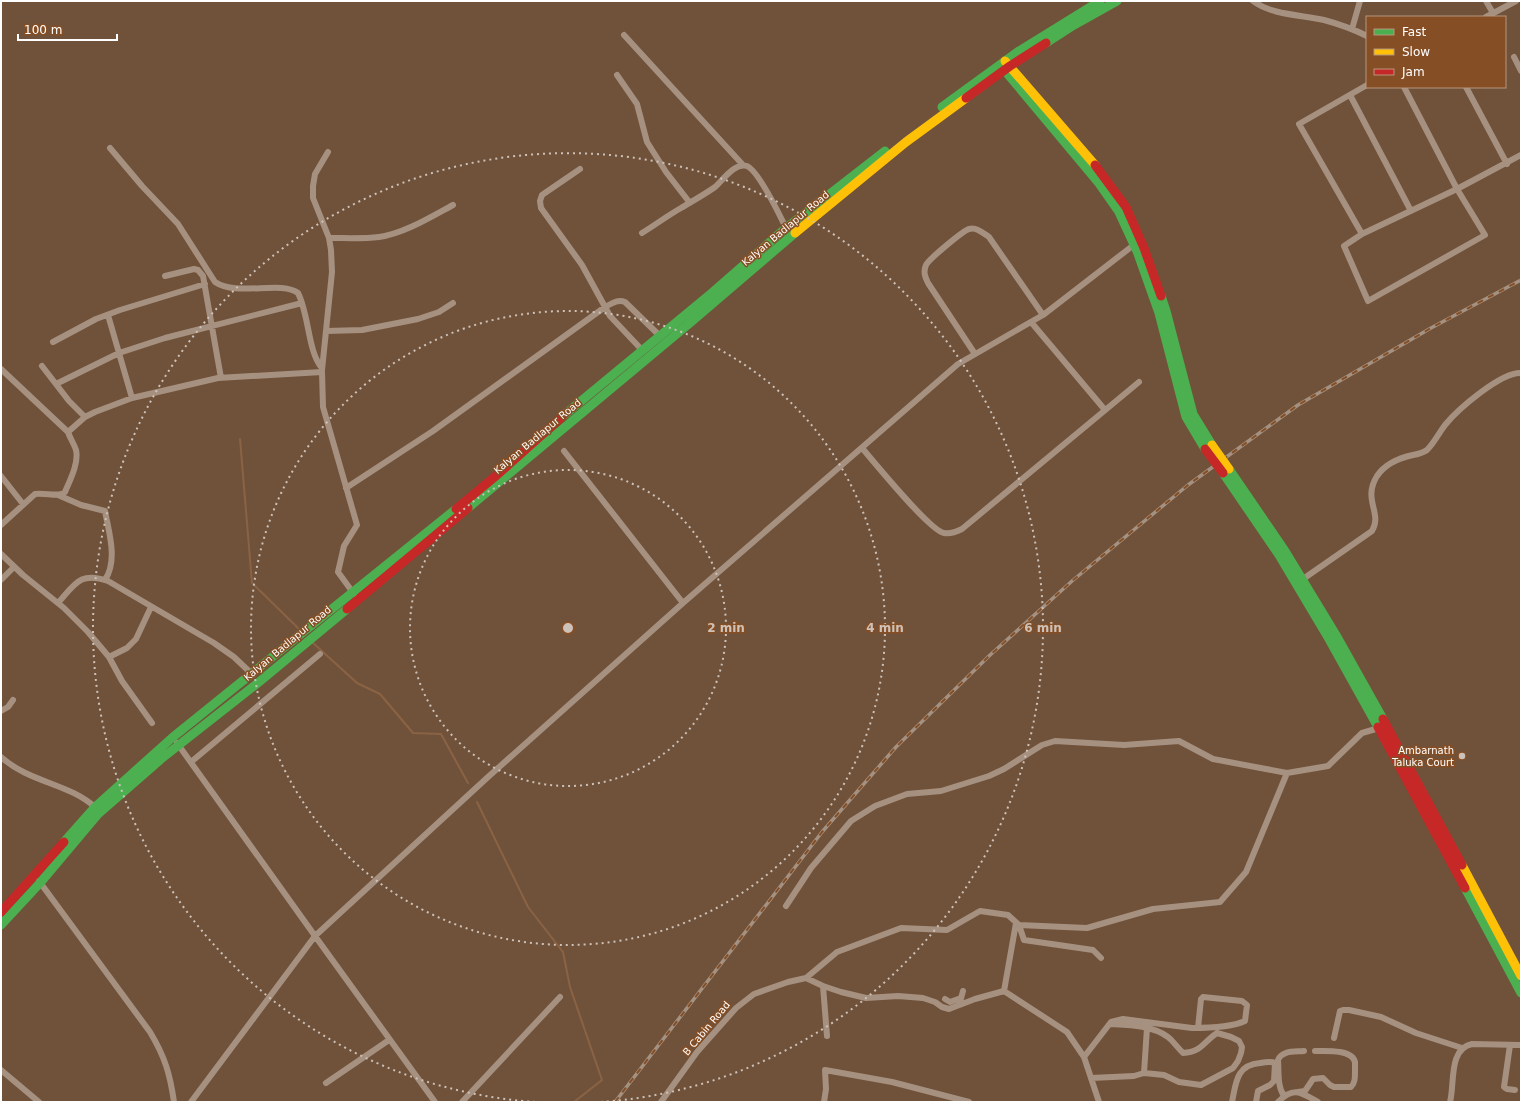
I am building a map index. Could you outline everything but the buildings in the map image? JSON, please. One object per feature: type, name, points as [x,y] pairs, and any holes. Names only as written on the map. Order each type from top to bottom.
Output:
[{"type":"main road","name":"Kalyan Badlapur Road","points":[[464,506],[496,475],[642,350],[663,339],[820,208],[951,108],[992,80],[1005,66],[1054,27],[1104,3],[1117,1]]},
{"type":"main road","points":[[1005,66],[1098,182],[1138,243],[1159,313],[1182,407],[1192,429],[1209,447],[1303,579],[1336,635],[1521,993]]},
{"type":"main road","name":"Kalyan Badlapur Road","points":[[1,925],[37,879],[98,810],[173,737],[252,674],[301,640],[606,392],[786,228],[820,208]]},
{"type":"main road","points":[[600,385],[606,392]]},
{"type":"main road","points":[[1226,471],[1305,596],[1382,726],[1521,976]]},
{"type":"main road","name":"Kalyan Badlapur Road","points":[[98,810],[259,682],[301,640]]},
{"type":"main road","name":"Kalyan Badlapur Road","points":[[1,911],[37,879]]},
{"type":"street","points":[[1253,1],[1259,6],[1270,10],[1324,20],[1352,29],[1366,36]]},
{"type":"street","points":[[1352,29],[1360,1]]},
{"type":"street","points":[[1486,1],[1493,13]]},
{"type":"street","points":[[1488,16],[1516,1]]},
{"type":"street","points":[[624,35],[744,166],[751,169],[768,192],[786,228]]},
{"type":"street","points":[[1514,57],[1521,71]]},
{"type":"street","points":[[617,75],[637,104],[647,142],[666,172],[690,203]]},
{"type":"street","points":[[1362,234],[1299,124],[1366,86]]},
{"type":"street","points":[[1405,88],[1457,189],[1485,235],[1368,301],[1344,246],[1362,234],[1457,189],[1507,164],[1521,155]]},
{"type":"street","points":[[1467,88],[1507,164]]},
{"type":"street","points":[[1350,95],[1411,211]]},
{"type":"street","points":[[110,148],[142,186],[178,224],[215,282],[230,288],[284,288],[294,290],[298,293],[302,303],[316,359],[322,370]]},
{"type":"street","points":[[328,152],[314,174],[313,186],[313,198],[329,238],[332,272],[322,370],[323,406],[357,525],[344,546],[338,572],[355,595]]},
{"type":"street","points":[[642,233],[702,196],[736,167],[744,166]]},
{"type":"street","points":[[580,169],[542,195],[540,203],[582,265],[605,307],[619,327],[642,350]]},
{"type":"street","points":[[329,238],[378,237],[390,234],[425,220],[453,205]]},
{"type":"street","points":[[975,354],[928,283],[924,272],[926,265],[932,258],[966,230],[976,229],[989,237],[1044,315]]},
{"type":"street","points":[[191,1102],[315,936],[488,777],[683,603],[958,364],[1044,315],[1138,243]]},
{"type":"street","points":[[165,276],[187,270],[198,270],[203,276],[221,378]]},
{"type":"street","points":[[53,342],[108,315],[205,284]]},
{"type":"street","points":[[346,488],[433,431],[605,307],[617,301],[625,302],[663,339]]},
{"type":"street","points":[[56,384],[119,353],[164,338],[302,303]]},
{"type":"street","points":[[326,331],[362,330],[418,319],[439,312],[453,303]]},
{"type":"street","points":[[108,315],[132,398]]},
{"type":"street","points":[[1031,322],[1105,410]]},
{"type":"street","points":[[42,366],[69,400],[85,417]]},
{"type":"street","points":[[1,369],[68,432],[76,450],[77,457],[65,492],[58,495]]},
{"type":"street","points":[[68,432],[85,417],[132,398],[221,378],[322,370]]},
{"type":"street","points":[[1303,579],[1372,531],[1375,526],[1376,518],[1371,499],[1372,488],[1377,477],[1384,469],[1392,462],[1422,453],[1463,406],[1505,377],[1521,373]]},
{"type":"street","points":[[862,448],[924,519],[944,534],[954,533],[962,529],[1139,382]]},
{"type":"street","points":[[564,451],[683,603]]},
{"type":"street","points":[[1,476],[23,504]]},
{"type":"street","points":[[1,525],[35,494],[42,492],[58,495],[81,505],[105,511],[112,557],[109,573],[105,580]]},
{"type":"street","points":[[1,554],[14,567],[58,603],[88,632],[109,657],[122,680],[152,722]]},
{"type":"street","points":[[1,580],[14,567]]},
{"type":"street","points":[[58,603],[77,582],[85,577],[97,577],[105,580],[234,657],[259,682]]},
{"type":"street","points":[[109,657],[127,648],[132,643],[140,632],[151,607]]},
{"type":"street","points":[[192,762],[320,654]]},
{"type":"street","points":[[1,711],[8,707],[14,700]]},
{"type":"street","points":[[786,906],[812,868],[851,821],[876,806],[907,794],[941,791],[990,776],[1004,770],[1042,745],[1054,741],[1124,744],[1179,741],[1214,759],[1287,773],[1328,766],[1362,733],[1382,726]]},
{"type":"street","points":[[173,737],[389,1040],[435,1102]]},
{"type":"street","points":[[1,757],[14,768],[57,787],[74,792],[98,810]]},
{"type":"street","points":[[1018,924],[1087,928],[1153,909],[1220,902],[1246,872],[1287,773]]},
{"type":"street","points":[[37,879],[150,1032],[161,1050],[168,1067],[174,1102]]},
{"type":"street","points":[[1099,1102],[1084,1057],[1067,1032],[1004,991],[949,1009],[923,998],[898,996],[866,998],[823,986],[806,978],[837,952],[901,928],[947,930],[980,911],[1008,916],[1018,924],[1024,940],[1093,950],[1101,958]]},
{"type":"street","points":[[1004,991],[1018,924]]},
{"type":"street","name":"B Cabin Road","points":[[661,1102],[697,1052],[736,1008],[754,994],[788,982],[806,978]]},
{"type":"street","points":[[823,986],[827,1036]]},
{"type":"street","points":[[959,1005],[963,991]]},
{"type":"street","points":[[462,1102],[560,997]]},
{"type":"street","points":[[1084,1057],[1111,1022],[1123,1018],[1198,1028],[1246,1021],[1247,1005],[1242,1001],[1203,997],[1201,999],[1198,1028]]},
{"type":"street","points":[[945,999],[950,1002],[961,998]]},
{"type":"street","points":[[1334,1038],[1340,1011],[1349,1010],[1381,1017],[1416,1033],[1462,1048]]},
{"type":"street","points":[[1091,1078],[1134,1076],[1144,1073],[1164,1075],[1179,1082],[1201,1085],[1232,1068],[1238,1061],[1242,1046],[1239,1041],[1217,1033],[1199,1050],[1183,1053],[1167,1037],[1148,1028],[1138,1025],[1110,1024]]},
{"type":"street","points":[[1144,1073],[1148,1028]]},
{"type":"street","points":[[326,1082],[389,1040]]},
{"type":"street","points":[[1450,1102],[1454,1070],[1458,1055],[1462,1048],[1466,1045],[1472,1044],[1521,1045]]},
{"type":"street","points":[[1510,1045],[1504,1087],[1515,1090]]},
{"type":"street","points":[[1284,1096],[1279,1085],[1279,1057],[1286,1052],[1304,1051]]},
{"type":"street","points":[[1278,1102],[1284,1096],[1292,1092],[1305,1091],[1313,1079],[1324,1078],[1334,1087],[1351,1087],[1353,1084],[1355,1061],[1351,1056],[1343,1052],[1315,1051]]},
{"type":"street","points":[[1232,1102],[1238,1076],[1246,1066],[1271,1061],[1275,1063],[1274,1081],[1270,1085],[1258,1091],[1256,1102]]},
{"type":"street","points":[[1,1070],[40,1102]]},
{"type":"street","points":[[824,1102],[826,1089],[825,1070],[892,1082],[969,1102]]},
{"type":"street","points":[[1298,1092],[1318,1102]]},
{"type":"waterway","points":[[240,439],[252,583],[298,628]]},
{"type":"waterway","points":[[312,642],[357,683],[380,694],[413,733],[441,734],[468,783]]},
{"type":"waterway","points":[[477,802],[528,907],[563,952],[570,987],[602,1080],[574,1102]]},
{"type":"railway","points":[[615,1102],[822,832],[896,747],[989,656],[1072,581],[1188,485],[1298,405],[1431,328],[1521,280]]},
{"type":"traffic: fast","points":[[942,107],[1019,51],[1100,1]]},
{"type":"traffic: fast","points":[[1046,43],[1074,25],[1117,1]]},
{"type":"traffic: fast","points":[[1001,66],[1098,182],[1119,212],[1137,251],[1159,313],[1186,417],[1205,449]]},
{"type":"traffic: fast","points":[[563,416],[713,292],[786,228],[885,151]]},
{"type":"traffic: fast","points":[[468,508],[795,233]]},
{"type":"traffic: fast","points":[[1161,296],[1193,414],[1212,445]]},
{"type":"traffic: fast","points":[[1229,469],[1285,551],[1336,635],[1383,719]]},
{"type":"traffic: fast","points":[[1223,473],[1279,555],[1329,639],[1378,727]]},
{"type":"traffic: fast","points":[[64,842],[95,807],[173,737],[456,509]]},
{"type":"traffic: fast","points":[[1,925],[40,883],[98,814],[161,759],[259,682],[347,609]]},
{"type":"traffic: fast","points":[[1465,888],[1521,993]]},
{"type":"traffic: slow","points":[[1005,61],[1095,165]]},
{"type":"traffic: slow","points":[[795,233],[906,142],[966,98]]},
{"type":"traffic: slow","points":[[1212,445],[1229,469]]},
{"type":"traffic: slow","points":[[1462,865],[1521,976]]},
{"type":"traffic: jam","points":[[966,98],[1010,66],[1046,43]]},
{"type":"traffic: jam","points":[[1095,165],[1126,207],[1144,248],[1161,296]]},
{"type":"traffic: jam","points":[[456,509],[497,475],[563,416]]},
{"type":"traffic: jam","points":[[1205,449],[1223,473]]},
{"type":"traffic: jam","points":[[347,609],[468,508]]},
{"type":"traffic: jam","points":[[1383,719],[1462,865]]},
{"type":"traffic: jam","points":[[1378,727],[1465,888]]},
{"type":"traffic: jam","points":[[1,912],[64,842]]},
{"type":"place","name":"Ambarnath Taluka Court","points":[[1462,756]]}]
